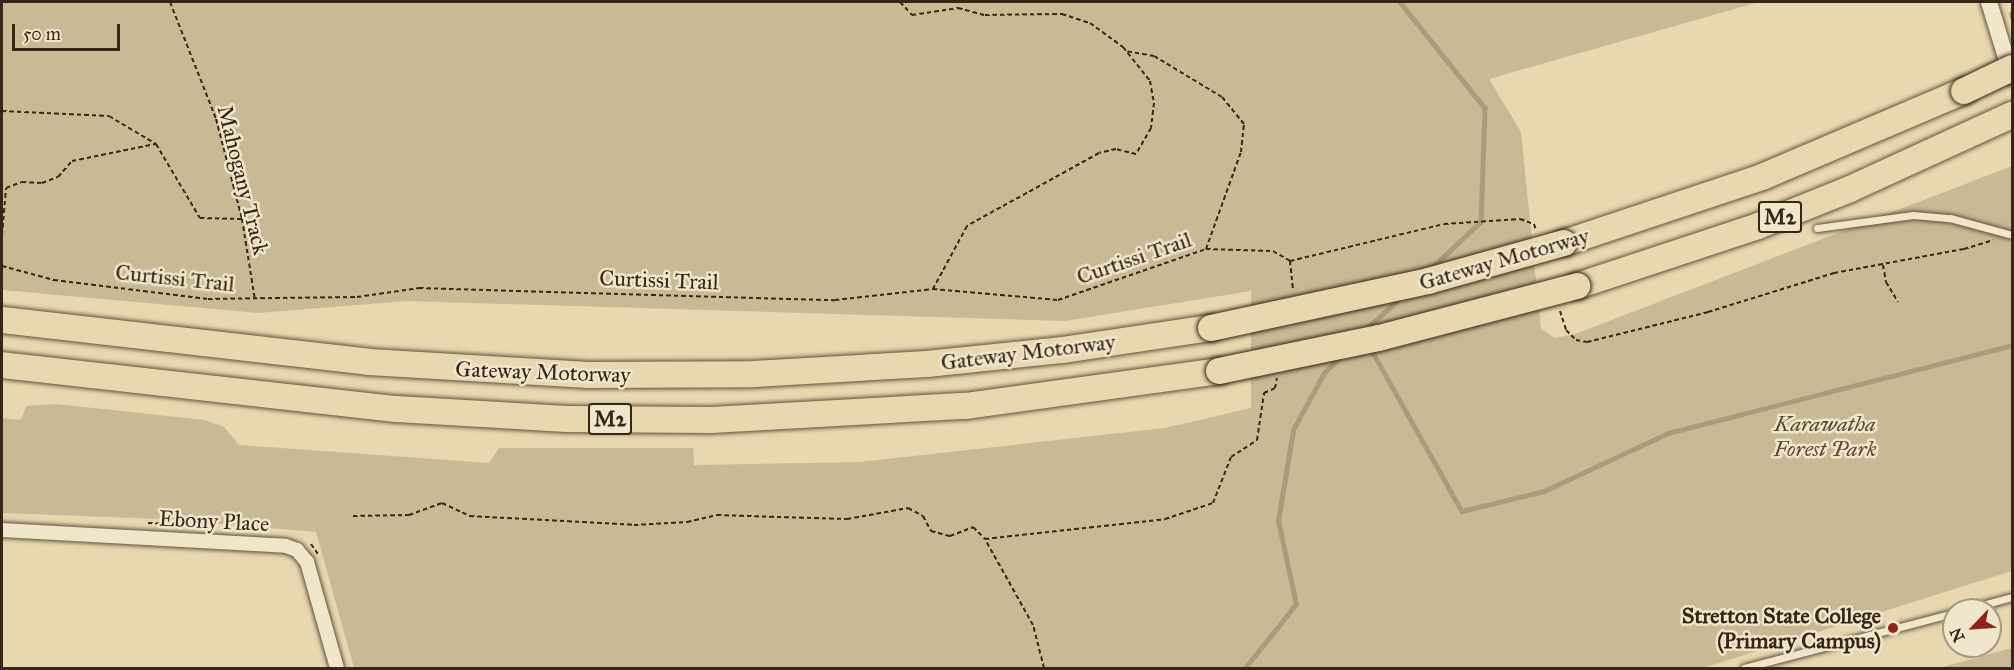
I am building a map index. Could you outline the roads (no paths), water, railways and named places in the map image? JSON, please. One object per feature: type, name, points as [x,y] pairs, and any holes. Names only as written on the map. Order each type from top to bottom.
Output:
[{"type":"highway","name":"Gateway Motorway","points":[[2,320],[369,362],[589,375],[754,374],[927,364],[1064,350],[1211,328],[1407,286],[1564,243],[1751,181],[2013,68]]},
{"type":"highway","name":"Gateway Motorway","points":[[2,365],[397,409],[567,419],[699,420],[965,406],[1219,372],[1389,336],[1577,286],[1758,226],[2013,114]]},
{"type":"street","points":[[1989,2],[2013,78]]},
{"type":"street","name":"Ebony Place","points":[[2,530],[286,546],[297,550],[307,562],[337,669]]},
{"type":"lane","points":[[1817,228],[1913,214],[1950,218],[2013,236]]},
{"type":"lane","points":[[1744,669],[1942,616]]},
{"type":"waterway","points":[[1400,2],[1485,108],[1481,222],[1431,269]]},
{"type":"waterway","points":[[1365,330],[1401,297]]},
{"type":"waterway","points":[[1371,349],[1462,511],[1544,491],[1668,433],[2012,345]]},
{"type":"waterway","points":[[1245,668],[1296,604],[1278,521],[1293,430],[1324,373],[1341,356]]},
{"type":"place","name":"Stretton State College (Primary Campus)","points":[[1893,628]]},
{"type":"park label","name":"Karawatha Forest Park","points":[[1825,436]]}]
